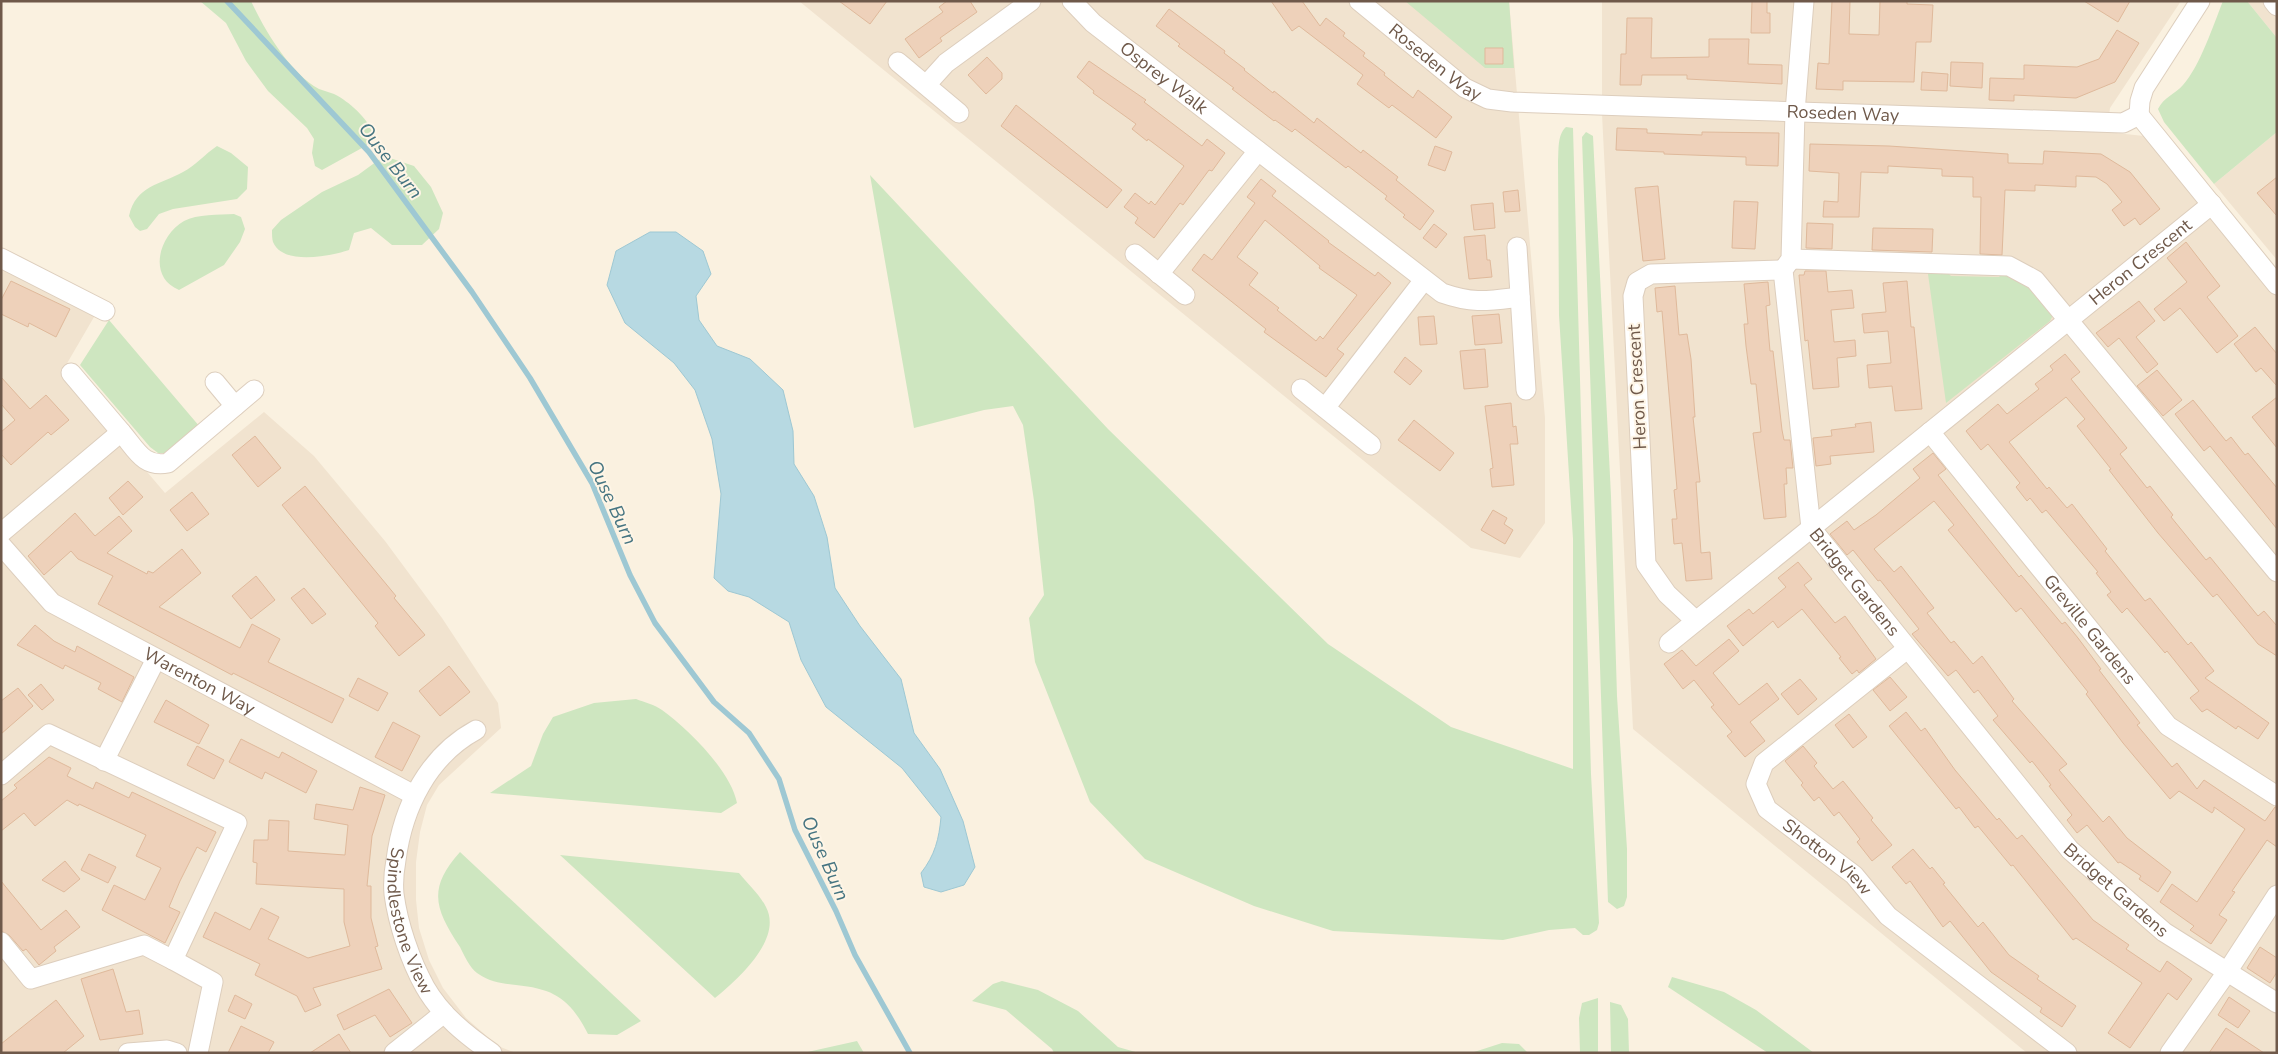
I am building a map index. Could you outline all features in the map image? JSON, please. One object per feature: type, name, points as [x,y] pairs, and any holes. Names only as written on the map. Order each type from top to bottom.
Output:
[{"type":"street","points":[[927,84],[946,63],[1031,1]]},
{"type":"street","name":"Osprey Walk","points":[[1072,1],[1093,23],[1442,293],[1464,300],[1484,302],[1520,297]]},
{"type":"street","name":"Roseden Way","points":[[1359,1],[1466,88],[1488,100],[2122,123],[2140,115]]},
{"type":"street","name":"Bridget Gardens","points":[[1804,1],[1795,112],[1787,264],[1812,528],[1907,649],[2070,850],[2164,932],[2277,1003]]},
{"type":"street","points":[[2200,1],[2144,88],[2140,100],[2140,115],[2277,285]]},
{"type":"street","points":[[2273,1],[2277,6]]},
{"type":"street","points":[[898,62],[927,84],[959,113]]},
{"type":"street","points":[[1159,274],[1258,151]]},
{"type":"street","name":"Heron Crescent","points":[[1669,643],[2212,204]]},
{"type":"street","points":[[1517,247],[1526,390]]},
{"type":"street","points":[[1135,254],[1185,294]]},
{"type":"street","points":[[1,258],[105,311]]},
{"type":"street","name":"Heron Crescent","points":[[1696,621],[1667,594],[1646,564],[1632,296],[1637,282],[1651,274],[1787,264],[2008,266],[2035,280],[2069,320]]},
{"type":"street","points":[[1325,408],[1424,280]]},
{"type":"street","points":[[2069,320],[2277,572]]},
{"type":"street","points":[[72,373],[146,462],[157,465],[168,463],[254,390]]},
{"type":"street","points":[[215,382],[235,406]]},
{"type":"street","points":[[1301,389],[1370,445]]},
{"type":"street","points":[[1,533],[121,432]]},
{"type":"street","name":"Greville Gardens","points":[[1930,432],[2168,726],[2277,796]]},
{"type":"street","name":"Warenton Way","points":[[1,545],[52,603],[414,796]]},
{"type":"street","name":"Shotton View","points":[[1907,649],[1764,762],[1756,784],[1766,809],[1854,875],[1888,916],[2067,1053]]},
{"type":"street","points":[[104,761],[156,659]]},
{"type":"street","name":"Spindlestone View","points":[[476,730],[459,740],[431,768],[414,796],[405,816],[398,844],[394,893],[412,957],[425,987],[444,1013],[466,1035],[492,1053]]},
{"type":"street","points":[[1,775],[49,734],[237,824],[173,960]]},
{"type":"street","points":[[2170,1053],[2227,972],[2277,895]]},
{"type":"street","points":[[1,942],[31,978],[144,945],[213,982],[198,1053]]},
{"type":"street","points":[[394,1053],[444,1013]]},
{"type":"street","points":[[128,1053],[167,1050],[177,1053]]},
{"type":"shaded area","points":[[799,1],[1509,1],[1545,418],[1545,523],[1520,558],[1471,548]]},
{"type":"shaded area","points":[[1602,1],[2181,1],[2110,108],[2107,132],[2153,137],[2277,292],[2277,1053],[2027,1053],[1633,729],[1602,114]]},
{"type":"shaded area","points":[[2247,1],[2277,1],[2277,38]]},
{"type":"shaded area","points":[[2277,132],[2277,260],[2214,184]]},
{"type":"shaded area","points":[[1,255],[101,305],[62,372],[165,493],[264,412],[314,456],[385,541],[442,618],[498,703],[501,728],[439,785],[427,805],[420,832],[416,862],[416,900],[419,928],[429,960],[443,988],[466,1018],[498,1046],[516,1053],[1,1053]]},
{"type":"green space","points":[[200,1],[251,1],[263,25],[288,62],[308,82],[319,89],[340,97],[352,106],[367,122],[374,134],[371,143],[322,170],[315,166],[312,153],[314,139],[307,128],[268,91],[246,61],[226,23]]},
{"type":"green space","points":[[1405,1],[1509,1],[1514,68],[1485,68]]},
{"type":"green space","points":[[2223,1],[2247,1],[2277,38],[2277,132],[2214,184],[2164,122],[2158,109],[2189,77],[2206,45]]},
{"type":"green space","points":[[1566,127],[1573,128],[1591,774],[1599,923],[1597,930],[1589,935],[1583,935],[1575,928],[1549,930],[1503,940],[1333,931],[1254,906],[1145,859],[1090,802],[1035,662],[1029,618],[1044,595],[1034,501],[1023,425],[1013,406],[984,410],[914,428],[870,175],[1108,429],[1328,644],[1451,727],[1573,769],[1573,539],[1559,315],[1558,162],[1560,138]]},
{"type":"green space","points":[[1586,132],[1593,136],[1611,496],[1617,696],[1627,849],[1627,897],[1624,906],[1617,909],[1608,902],[1582,137]]},
{"type":"green space","points":[[217,146],[231,153],[248,167],[247,189],[237,199],[173,209],[159,214],[147,229],[140,231],[135,227],[129,216],[132,206],[143,192],[187,169]]},
{"type":"green space","points":[[384,156],[414,166],[431,187],[443,213],[439,229],[422,245],[392,245],[371,228],[354,233],[349,250],[341,252],[320,256],[297,257],[278,249],[273,242],[272,230],[281,220],[322,192],[358,175]]},
{"type":"green space","points":[[234,214],[241,217],[245,229],[240,242],[224,265],[179,290],[169,284],[163,276],[160,256],[168,236],[175,227],[195,217]]},
{"type":"green space","points":[[1927,267],[1942,267],[1951,276],[1999,277],[2006,269],[2035,280],[2053,315],[2050,321],[1946,403]]},
{"type":"green space","points":[[109,320],[200,427],[168,453],[158,453],[150,447],[80,365]]},
{"type":"green space","points":[[636,699],[662,710],[696,739],[726,778],[737,803],[721,813],[490,793],[531,766],[543,734],[553,717],[594,703]]},
{"type":"green space","points":[[460,852],[641,1021],[617,1035],[588,1034],[568,1004],[551,993],[541,989],[492,981],[474,971],[451,934],[440,910],[438,899],[443,877]]},
{"type":"green space","points":[[560,855],[739,873],[766,907],[770,919],[763,945],[746,969],[715,998]]},
{"type":"green space","points":[[1672,977],[1724,992],[1756,1010],[1814,1053],[1768,1053],[1668,987]]},
{"type":"green space","points":[[1002,981],[1038,990],[1078,1011],[1118,1047],[1139,1053],[1054,1053],[1052,1049],[1006,1010],[972,1001],[993,984]]},
{"type":"green space","points":[[1598,998],[1598,1053],[1580,1053],[1579,1018],[1582,1003]]},
{"type":"green space","points":[[1610,1002],[1621,1005],[1628,1019],[1629,1053],[1611,1053]]},
{"type":"green space","points":[[857,1041],[864,1053],[803,1053]]},
{"type":"green space","points":[[1502,1043],[1519,1044],[1528,1053],[1471,1053]]},
{"type":"water","points":[[650,232],[676,232],[703,251],[711,274],[696,296],[699,320],[717,346],[750,359],[783,390],[793,431],[794,464],[814,496],[827,537],[835,588],[860,626],[901,679],[914,733],[940,769],[963,821],[975,867],[964,885],[941,892],[924,887],[921,873],[930,860],[936,846],[941,817],[902,768],[826,707],[801,660],[789,622],[749,597],[728,591],[714,578],[721,494],[712,439],[695,390],[674,363],[625,323],[607,285],[616,251]]},
{"type":"building","points":[[839,1],[887,1],[870,24]]},
{"type":"building","points":[[947,1],[970,1],[977,12],[940,38],[942,41],[919,58],[905,39],[943,12],[939,7]]},
{"type":"building","points":[[1271,1],[1302,1],[1320,26],[1326,18],[1345,33],[1343,36],[1365,53],[1363,56],[1413,98],[1418,90],[1452,117],[1436,138],[1392,105],[1389,108],[1357,84],[1363,75],[1299,26],[1292,31]]},
{"type":"building","points":[[1752,1],[1767,1],[1767,13],[1770,13],[1770,33],[1751,33]]},
{"type":"building","points":[[1832,1],[1850,1],[1849,34],[1879,35],[1880,1],[1907,1],[1907,4],[1933,5],[1931,42],[1916,42],[1914,82],[1843,81],[1843,90],[1816,89],[1818,63],[1829,64]]},
{"type":"building","points":[[2084,1],[2130,1],[2118,22]]},
{"type":"building","points":[[1169,9],[1225,51],[1224,53],[1273,93],[1274,91],[1314,123],[1317,118],[1361,153],[1363,150],[1398,177],[1396,180],[1434,211],[1420,230],[1403,217],[1405,215],[1385,199],[1387,196],[1348,166],[1346,168],[1295,129],[1292,132],[1274,121],[1178,46],[1180,44],[1156,26]]},
{"type":"building","points":[[1627,18],[1652,18],[1651,58],[1709,57],[1709,39],[1749,39],[1748,64],[1782,65],[1782,84],[1687,79],[1687,75],[1642,75],[1641,85],[1620,85],[1621,54],[1626,54]]},
{"type":"building","points":[[2117,30],[2139,43],[2115,82],[2076,98],[2014,95],[2014,101],[1989,100],[1990,78],[2024,79],[2024,65],[2077,67],[2099,59]]},
{"type":"building","points":[[1485,48],[1503,48],[1503,64],[1485,64]]},
{"type":"building","points":[[987,57],[1002,73],[1002,79],[986,94],[968,75]]},
{"type":"building","points":[[1089,61],[1146,100],[1144,102],[1202,146],[1207,139],[1225,153],[1212,171],[1209,170],[1183,205],[1180,203],[1154,238],[1135,223],[1138,218],[1124,207],[1135,193],[1149,204],[1151,201],[1155,205],[1184,166],[1132,129],[1136,124],[1093,93],[1094,91],[1077,77]]},
{"type":"building","points":[[1951,62],[1983,63],[1982,88],[1950,86]]},
{"type":"building","points":[[1922,72],[1948,74],[1947,91],[1921,90]]},
{"type":"building","points":[[1016,105],[1122,190],[1107,208],[1001,126]]},
{"type":"building","points":[[1617,128],[1647,129],[1647,133],[1702,135],[1702,132],[1779,133],[1778,166],[1746,165],[1746,157],[1616,150]]},
{"type":"building","points":[[1810,144],[1889,146],[2008,154],[2008,163],[2043,164],[2044,151],[2101,154],[2130,172],[2160,209],[2140,225],[2135,218],[2124,226],[2112,210],[2122,202],[2107,184],[2096,177],[2076,176],[2076,187],[2035,185],[2035,191],[2005,190],[2002,255],[1980,254],[1981,197],[1973,197],[1973,177],[1942,176],[1942,169],[1888,166],[1888,173],[1861,172],[1859,217],[1823,217],[1824,201],[1838,202],[1839,173],[1809,171]]},
{"type":"building","points":[[1435,146],[1452,152],[1445,171],[1428,165]]},
{"type":"building","points":[[2277,177],[2277,216],[2257,193]]},
{"type":"building","points":[[1261,179],[1276,191],[1272,196],[1328,242],[1375,276],[1378,272],[1391,283],[1337,349],[1344,354],[1326,377],[1264,332],[1266,329],[1192,270],[1204,254],[1212,260],[1255,203],[1247,197]],"holes":[[[1265,220],[1320,266],[1319,268],[1357,295],[1323,339],[1320,336],[1316,341],[1277,310],[1279,308],[1249,285],[1258,273],[1237,257]]]},
{"type":"building","points":[[1658,186],[1665,259],[1643,261],[1635,188]]},
{"type":"building","points":[[1518,190],[1520,211],[1505,212],[1503,192]]},
{"type":"building","points":[[1734,201],[1758,202],[1755,249],[1732,248]]},
{"type":"building","points":[[1493,203],[1495,228],[1474,230],[1471,205]]},
{"type":"building","points":[[1807,223],[1833,224],[1832,249],[1806,248]]},
{"type":"building","points":[[1434,224],[1447,234],[1436,248],[1423,238]]},
{"type":"building","points":[[1873,228],[1933,229],[1932,252],[1872,250]]},
{"type":"building","points":[[1485,235],[1487,260],[1490,260],[1492,277],[1469,279],[1464,237]]},
{"type":"building","points":[[2186,242],[2220,286],[2207,297],[2238,336],[2217,353],[2180,308],[2164,321],[2154,309],[2187,282],[2167,258]]},
{"type":"building","points":[[1805,271],[1826,271],[1828,292],[1852,290],[1854,308],[1831,310],[1834,342],[1855,340],[1856,356],[1837,358],[1839,387],[1813,389],[1808,340],[1805,341],[1799,275],[1804,275]]},
{"type":"building","points":[[11,281],[70,309],[56,337],[29,323],[28,327],[1,314],[1,300]]},
{"type":"building","points":[[1907,281],[1911,327],[1914,327],[1922,409],[1895,411],[1892,386],[1869,388],[1867,365],[1891,363],[1888,331],[1864,333],[1862,314],[1886,312],[1883,283]]},
{"type":"building","points":[[1768,282],[1770,305],[1766,306],[1770,351],[1773,351],[1782,430],[1784,440],[1790,440],[1793,468],[1786,468],[1787,484],[1784,484],[1786,517],[1764,519],[1753,433],[1761,432],[1756,384],[1751,384],[1746,346],[1744,324],[1748,324],[1744,284]]},
{"type":"building","points":[[1675,286],[1679,335],[1687,334],[1691,359],[1695,417],[1693,417],[1700,482],[1696,482],[1701,553],[1710,552],[1712,579],[1686,581],[1682,543],[1674,544],[1672,519],[1677,519],[1674,490],[1677,489],[1662,311],[1657,312],[1655,288]]},
{"type":"building","points":[[2139,301],[2155,321],[2136,337],[2158,364],[2147,373],[2119,338],[2108,347],[2096,333]]},
{"type":"building","points":[[1499,314],[1502,343],[1475,345],[1472,316]]},
{"type":"building","points":[[1434,316],[1437,344],[1420,345],[1418,317]]},
{"type":"building","points":[[2255,327],[2277,354],[2277,386],[2261,368],[2256,372],[2234,344]]},
{"type":"building","points":[[1485,349],[1488,387],[1464,389],[1460,351]]},
{"type":"building","points":[[2065,354],[2080,372],[2071,379],[2127,448],[2120,454],[2147,488],[2150,486],[2173,515],[2171,517],[2206,560],[2210,557],[2258,616],[2264,611],[2277,626],[2277,656],[2258,644],[2217,594],[2213,597],[2158,533],[2077,426],[2085,419],[2066,397],[2009,442],[2047,489],[2049,487],[2067,508],[2072,504],[2107,549],[2105,551],[2145,601],[2150,598],[2188,645],[2191,642],[2214,671],[2205,678],[2269,723],[2258,739],[2238,726],[2236,729],[2207,709],[2202,712],[2190,698],[2199,691],[2167,651],[2165,653],[2127,608],[2122,613],[2107,595],[2111,592],[2096,573],[2098,572],[2046,510],[2042,513],[2030,498],[2027,501],[2016,487],[2020,483],[1988,444],[1981,450],[1966,431],[1998,404],[2007,414],[2039,389],[2035,384],[2053,370],[2050,366]]},
{"type":"building","points":[[1405,357],[1422,371],[1410,385],[1394,372]]},
{"type":"building","points":[[2157,370],[2182,400],[2163,416],[2137,386]]},
{"type":"building","points":[[1,377],[30,409],[46,395],[69,420],[51,435],[48,432],[11,465],[1,454],[1,432],[15,420],[1,404]]},
{"type":"building","points":[[2277,397],[2277,448],[2252,417]]},
{"type":"building","points":[[2193,400],[2226,441],[2231,437],[2245,455],[2248,453],[2277,488],[2277,529],[2210,446],[2204,451],[2175,414]]},
{"type":"building","points":[[1511,403],[1513,427],[1516,426],[1518,444],[1510,444],[1514,485],[1492,487],[1490,469],[1493,468],[1485,406]]},
{"type":"building","points":[[1414,420],[1454,453],[1440,471],[1398,440]]},
{"type":"building","points":[[1871,422],[1874,452],[1830,456],[1831,464],[1816,466],[1813,438],[1832,436],[1831,430],[1856,427],[1855,424]]},
{"type":"building","points":[[255,436],[281,468],[258,487],[232,455]]},
{"type":"building","points":[[1933,453],[1946,469],[1938,475],[2019,577],[2021,575],[2062,624],[2065,622],[2078,638],[2101,669],[2099,670],[2140,723],[2137,725],[2172,767],[2177,763],[2197,789],[2204,780],[2265,821],[2275,807],[2277,807],[2277,847],[2267,840],[2232,891],[2235,892],[2219,915],[2227,920],[2211,944],[2190,930],[2194,926],[2160,902],[2172,884],[2197,902],[2245,829],[2214,807],[2212,813],[2179,791],[2170,799],[2123,743],[2086,694],[2088,692],[2021,608],[2016,612],[1948,530],[1954,525],[1934,501],[1874,549],[1894,572],[1901,566],[1934,608],[1927,613],[1951,643],[1954,641],[1973,664],[1982,656],[2014,699],[2012,701],[2067,764],[2059,770],[2103,822],[2109,816],[2127,838],[2171,872],[2158,892],[2139,879],[2141,876],[2120,862],[2118,863],[2087,825],[2077,833],[2067,820],[2072,815],[2032,761],[2030,763],[1993,720],[1998,716],[1978,690],[1974,693],[1956,670],[1948,676],[1912,634],[1919,629],[1880,580],[1878,581],[1853,550],[1847,555],[1830,534],[1847,521],[1854,530],[1876,515],[1920,478],[1913,469]]},
{"type":"building","points":[[128,481],[143,497],[123,515],[109,498]]},
{"type":"building","points":[[305,486],[396,596],[394,598],[425,635],[399,656],[375,626],[378,623],[282,505]]},
{"type":"building","points":[[192,492],[209,514],[187,531],[170,510]]},
{"type":"building","points":[[1493,510],[1507,518],[1504,524],[1513,530],[1505,544],[1481,530]]},
{"type":"building","points":[[75,513],[95,536],[119,516],[132,531],[107,553],[147,574],[148,571],[153,573],[182,549],[201,573],[159,607],[240,648],[252,624],[280,639],[268,662],[344,699],[332,723],[233,673],[232,675],[98,604],[113,576],[78,559],[71,551],[44,575],[28,556]]},
{"type":"building","points":[[1798,562],[1812,579],[1804,585],[1835,623],[1845,616],[1876,659],[1859,673],[1857,670],[1852,674],[1839,658],[1841,657],[1802,609],[1778,628],[1773,621],[1743,646],[1727,626],[1749,609],[1753,614],[1786,587],[1778,578]]},
{"type":"building","points":[[256,576],[275,600],[251,619],[232,596]]},
{"type":"building","points":[[304,588],[326,614],[312,624],[291,598]]},
{"type":"building","points":[[35,625],[54,641],[75,652],[77,646],[134,677],[122,702],[98,689],[101,683],[65,665],[63,669],[17,645]]},
{"type":"building","points":[[1729,639],[1739,651],[1713,673],[1739,705],[1767,683],[1779,699],[1750,722],[1765,741],[1745,757],[1727,736],[1732,732],[1711,707],[1714,705],[1694,680],[1683,689],[1664,664],[1682,650],[1696,666]]},
{"type":"building","points":[[449,666],[470,692],[440,716],[419,691]]},
{"type":"building","points":[[1890,677],[1907,697],[1890,711],[1873,690]]},
{"type":"building","points":[[358,678],[388,693],[378,711],[349,696]]},
{"type":"building","points":[[1800,679],[1817,699],[1798,715],[1781,694]]},
{"type":"building","points":[[41,684],[54,700],[42,710],[28,695]]},
{"type":"building","points":[[18,688],[33,706],[1,734],[1,701]]},
{"type":"building","points":[[166,700],[209,725],[199,744],[154,722]]},
{"type":"building","points":[[1906,712],[1921,731],[1925,728],[1955,770],[1997,820],[1999,818],[2017,839],[2022,835],[2093,920],[2129,945],[2126,949],[2160,972],[2167,961],[2192,979],[2177,1000],[2168,993],[2130,1048],[2108,1033],[2142,983],[2076,938],[2073,940],[2013,865],[2011,866],[1978,826],[1975,828],[1959,807],[1956,809],[1889,726]]},
{"type":"building","points":[[1849,714],[1867,737],[1853,748],[1835,725]]},
{"type":"building","points":[[393,722],[420,736],[402,771],[375,757]]},
{"type":"building","points":[[241,739],[279,758],[282,752],[317,771],[306,793],[265,772],[262,779],[229,762]]},
{"type":"building","points":[[197,746],[224,760],[214,779],[187,765]]},
{"type":"building","points":[[1803,746],[1817,763],[1814,766],[1833,789],[1843,781],[1892,845],[1872,861],[1857,842],[1860,839],[1839,812],[1834,816],[1819,797],[1814,801],[1801,785],[1803,783],[1785,761]]},
{"type":"building","points":[[49,757],[71,768],[67,776],[93,789],[96,782],[129,798],[132,792],[216,832],[206,852],[197,847],[180,881],[169,907],[180,912],[165,943],[102,910],[114,885],[145,900],[161,868],[136,856],[146,835],[67,800],[35,826],[24,813],[1,831],[1,801],[17,788],[14,785]]},
{"type":"building","points":[[360,787],[385,795],[372,836],[367,886],[371,886],[371,918],[378,946],[375,947],[382,969],[313,988],[321,1005],[305,1012],[297,996],[255,975],[260,964],[203,937],[215,912],[250,930],[261,908],[279,917],[268,939],[308,958],[350,946],[344,922],[344,889],[256,884],[257,863],[253,862],[254,840],[268,840],[269,820],[289,821],[288,851],[345,855],[348,825],[314,819],[316,804],[353,810]]},
{"type":"building","points":[[1913,849],[1930,869],[1932,867],[1945,883],[1943,884],[1978,927],[1983,922],[2009,955],[2039,976],[2037,979],[2076,1006],[2062,1027],[2040,1012],[2042,1008],[1991,972],[1950,921],[1943,927],[1910,881],[1906,884],[1892,867]]},
{"type":"building","points":[[89,854],[116,867],[108,883],[81,870]]},
{"type":"building","points":[[65,861],[80,879],[64,892],[42,880]]},
{"type":"building","points":[[1,881],[41,930],[66,910],[80,927],[54,947],[56,951],[39,965],[26,949],[23,951],[9,935],[1,931]]},
{"type":"building","points":[[2260,947],[2277,958],[2277,972],[2270,983],[2247,968]]},
{"type":"building","points":[[113,969],[126,1012],[139,1010],[143,1034],[100,1040],[81,979]]},
{"type":"building","points":[[389,989],[412,1023],[390,1037],[375,1015],[344,1030],[337,1015]]},
{"type":"building","points":[[235,995],[252,1004],[245,1019],[228,1011]]},
{"type":"building","points":[[2229,997],[2250,1011],[2238,1028],[2218,1015]]},
{"type":"building","points":[[56,1000],[84,1036],[63,1053],[1,1053],[1,1044]]},
{"type":"building","points":[[241,1026],[274,1042],[268,1053],[228,1053]]},
{"type":"building","points":[[2226,1028],[2264,1053],[2209,1053]]},
{"type":"building","points":[[339,1034],[351,1053],[310,1053]]},
{"type":"waterway","name":"Ouse Burn","points":[[227,1],[369,152],[472,292],[530,378],[592,483],[630,575],[655,623],[714,702],[749,733],[779,779],[795,830],[836,911],[855,955],[910,1053]]}]
